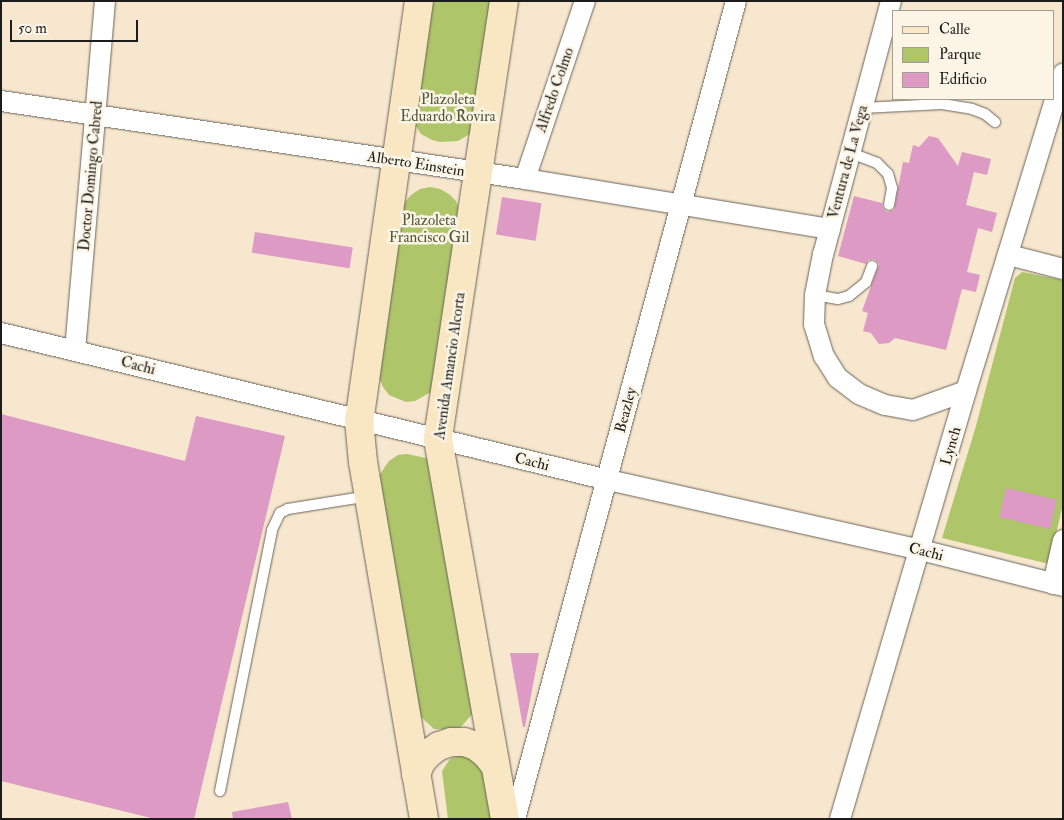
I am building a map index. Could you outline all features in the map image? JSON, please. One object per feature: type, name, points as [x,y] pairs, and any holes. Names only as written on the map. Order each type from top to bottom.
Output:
[{"type":"main road","points":[[419,1],[359,420],[368,496],[424,819]]},
{"type":"main road","name":"Avenida Amancio Alcorta","points":[[504,1],[480,174],[438,439],[505,819]]},
{"type":"main road","points":[[416,774],[421,762],[429,753],[439,746],[451,742],[464,742],[476,746],[494,764]]},
{"type":"street","name":"Doctor Domingo Cabred","points":[[75,351],[105,1]]},
{"type":"street","name":"Alfredo Colmo","points":[[525,179],[585,1]]},
{"type":"street","name":"Beazley","points":[[516,819],[736,1]]},
{"type":"street","name":"Ventura de La Vega","points":[[891,1],[852,153],[830,229],[815,295],[814,324],[824,356],[838,378],[859,394],[885,405],[913,410],[966,391]]},
{"type":"street","name":"Lynch","points":[[840,819],[921,550],[966,391],[1063,73]]},
{"type":"street","name":"Alberto Einstein","points":[[1,101],[480,174],[525,179],[830,229]]},
{"type":"street","points":[[1009,255],[1063,269]]},
{"type":"street","name":"Cachi","points":[[1,333],[608,480],[921,550],[1060,587]]},
{"type":"street","points":[[1060,587],[1063,540]]},
{"type":"lane","points":[[863,108],[942,104],[972,109],[985,114],[995,122]]},
{"type":"lane","points":[[852,153],[877,163],[888,174],[892,188],[889,205]]},
{"type":"lane","points":[[815,295],[838,299],[849,296],[866,282],[872,266]]},
{"type":"lane","points":[[220,791],[272,530],[280,513],[288,508],[368,496]]},
{"type":"green space","name":"Plazoleta Eduardo Rovira","points":[[431,1],[496,1],[473,132],[458,141],[440,142],[432,140],[421,134],[414,123]]},
{"type":"green space","name":"Plazoleta Francisco Gil","points":[[430,187],[440,189],[449,194],[456,201],[460,211],[431,392],[415,401],[406,402],[389,395],[379,378],[379,367],[401,213],[404,203],[411,195],[420,189]]},
{"type":"green space","points":[[1022,272],[1063,280],[1063,504],[1049,564],[942,538],[976,426],[1015,278]]},
{"type":"green space","points":[[407,454],[426,458],[433,464],[473,713],[461,727],[452,730],[434,729],[420,716],[378,477],[389,461],[398,455]]},
{"type":"green space","points":[[463,754],[481,762],[493,819],[448,819],[442,771],[450,759]]},
{"type":"building","points":[[929,136],[938,138],[958,166],[962,152],[991,159],[987,175],[974,172],[966,205],[997,213],[992,232],[978,228],[967,272],[980,275],[976,292],[962,289],[946,350],[895,338],[889,343],[879,344],[871,333],[863,331],[868,313],[862,311],[879,264],[874,259],[868,260],[866,264],[838,256],[854,196],[882,203],[883,208],[887,212],[894,210],[903,162],[909,163],[913,145],[919,147]]},
{"type":"building","points":[[502,197],[542,203],[536,241],[496,235]]},
{"type":"building","points":[[255,232],[353,247],[349,268],[252,253]]},
{"type":"building","points":[[1,414],[185,461],[196,416],[285,436],[194,819],[155,819],[1,781]]},
{"type":"building","points":[[1006,488],[1057,500],[1050,529],[999,517]]},
{"type":"building","points":[[510,653],[539,653],[525,727],[523,727]]},
{"type":"building","points":[[288,802],[292,819],[233,819],[232,812]]}]
